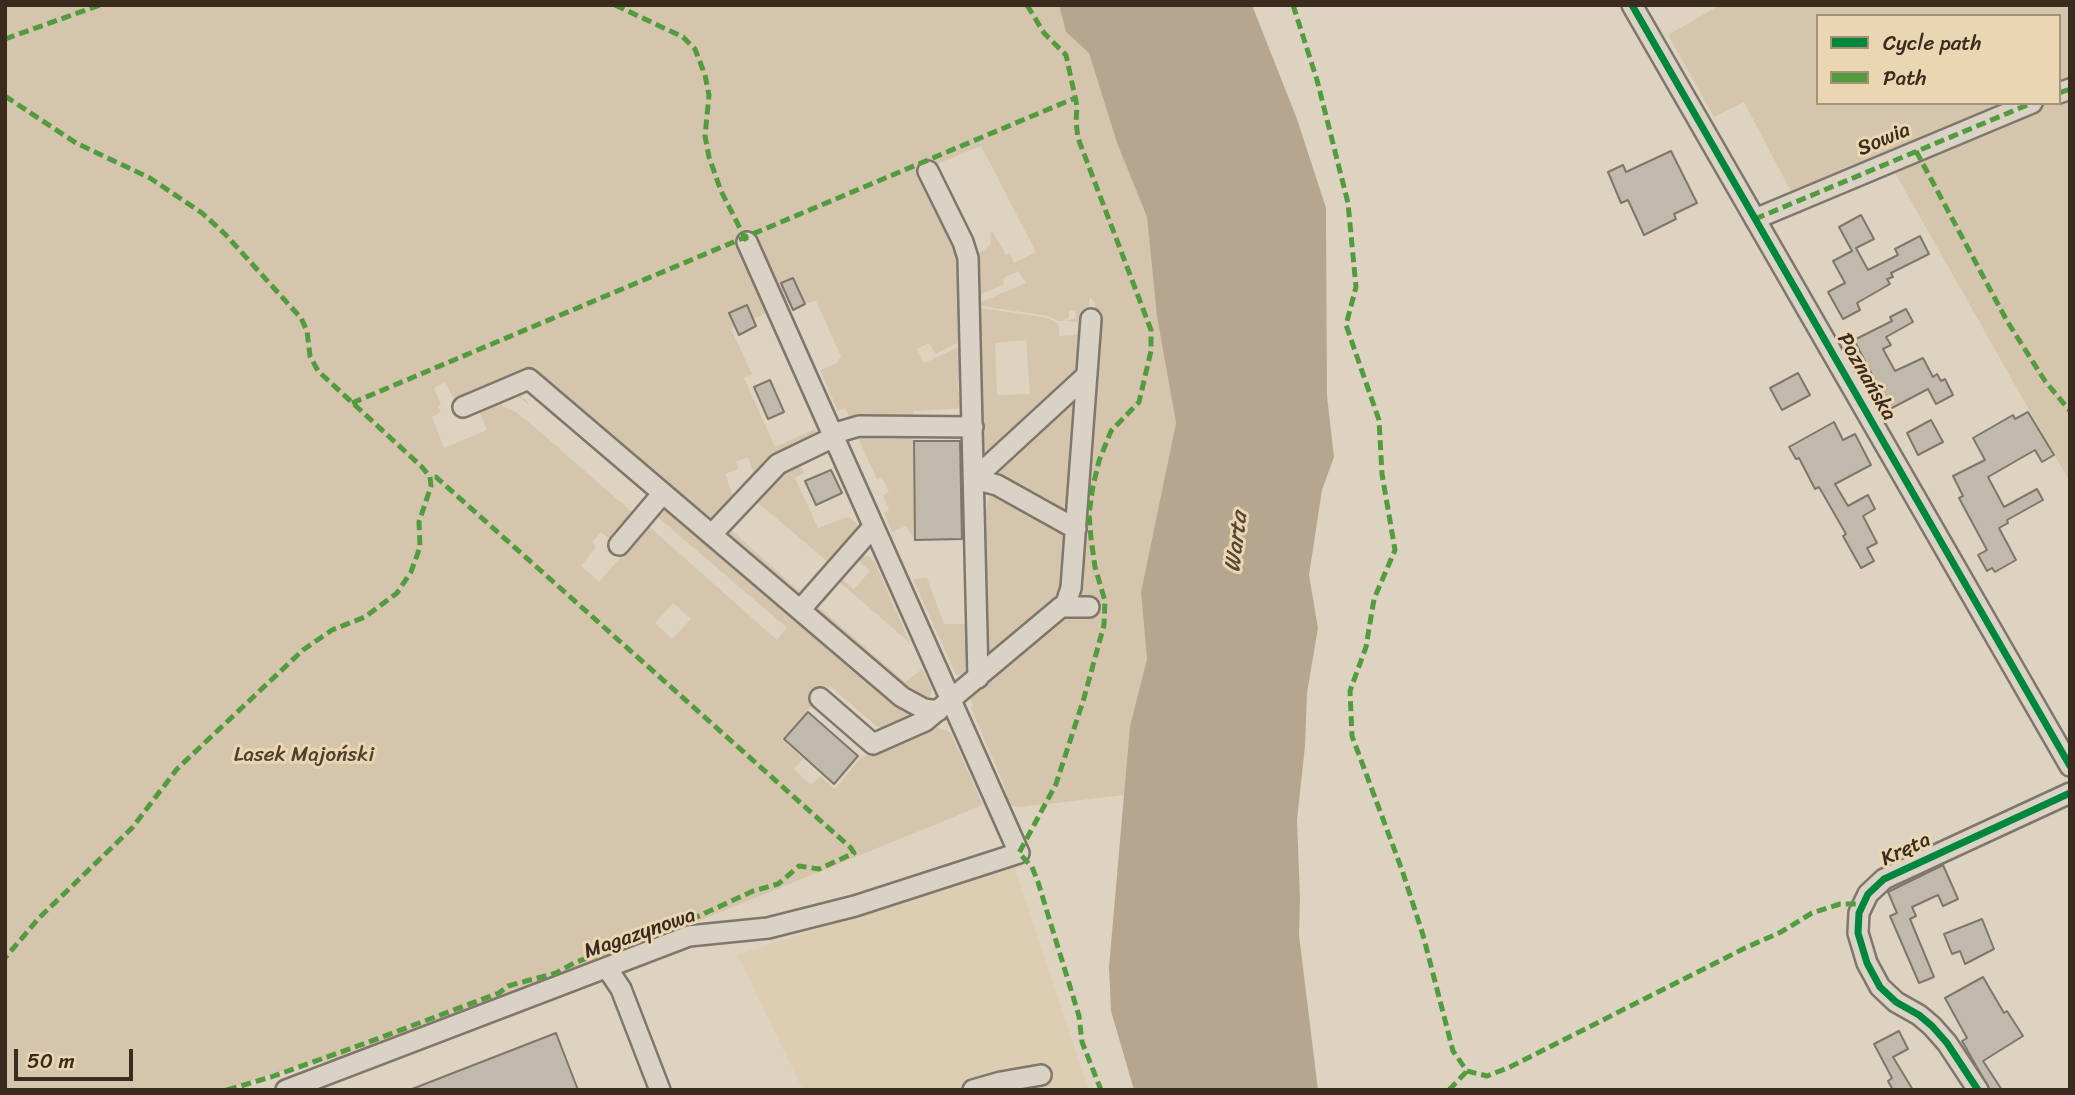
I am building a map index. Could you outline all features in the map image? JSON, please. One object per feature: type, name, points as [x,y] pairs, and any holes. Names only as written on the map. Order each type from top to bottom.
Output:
[{"type":"street","name":"Poznańska","points":[[1632,5],[2070,766]]},
{"type":"street","name":"Sowia","points":[[1755,219],[2027,105]]},
{"type":"street","points":[[928,171],[968,258],[978,678]]},
{"type":"street","points":[[747,242],[873,527],[945,706]]},
{"type":"street","points":[[1065,606],[1071,588],[1091,319]]},
{"type":"street","points":[[974,479],[1087,375]]},
{"type":"street","points":[[463,407],[528,379],[902,697],[925,709],[945,706]]},
{"type":"street","points":[[712,534],[760,480],[778,464],[833,436],[859,426],[973,428]]},
{"type":"street","points":[[974,479],[997,485],[1076,528]]},
{"type":"street","points":[[619,545],[663,492]]},
{"type":"street","points":[[800,610],[873,527]]},
{"type":"street","points":[[820,698],[873,744],[925,721],[1047,618],[1065,606],[1089,607]]},
{"type":"street","name":"Magazynowa","points":[[286,1090],[689,936],[780,925],[855,906],[1019,853],[945,706]]},
{"type":"street","name":"Kręta","points":[[1978,1090],[1947,1043],[1932,1026],[1896,1002],[1880,987],[1867,963],[1858,933],[1858,913],[1868,894],[1884,879],[2070,793]]},
{"type":"street","points":[[607,968],[621,989],[660,1090]]},
{"type":"street","points":[[973,1090],[1041,1075]]},
{"type":"shaded area","points":[[1014,865],[1089,1090],[803,1090],[737,955]]},
{"type":"green space","name":"Lasek Majoński","points":[[5,5],[1059,5],[1066,32],[1089,53],[1117,143],[1147,217],[1157,317],[1176,423],[1141,592],[1147,659],[1130,726],[1125,795],[1020,807],[1008,805],[1002,797],[1007,795],[1004,785],[971,708],[973,693],[985,684],[982,679],[1058,613],[1099,613],[1097,602],[1073,601],[1089,421],[1095,303],[1090,297],[1087,321],[1083,322],[1078,379],[998,454],[993,456],[988,452],[984,456],[977,437],[974,307],[1049,318],[1059,325],[1059,336],[1077,335],[1078,322],[1065,321],[1076,318],[1075,310],[1069,311],[1069,317],[1063,321],[1058,321],[1048,316],[974,305],[1026,283],[1018,271],[1005,277],[1004,284],[974,298],[970,250],[978,253],[986,250],[991,243],[990,233],[993,232],[1006,255],[1010,253],[1014,263],[1036,252],[981,146],[937,164],[919,175],[954,247],[959,244],[963,254],[967,339],[935,354],[929,343],[917,349],[924,363],[968,343],[968,380],[958,381],[958,391],[969,391],[969,408],[913,411],[913,419],[907,422],[850,418],[845,408],[838,411],[820,370],[837,363],[841,356],[816,301],[805,304],[792,278],[781,283],[790,302],[783,305],[753,239],[741,245],[770,311],[731,329],[752,374],[744,378],[775,447],[815,429],[816,432],[811,435],[812,443],[785,456],[763,471],[720,520],[707,524],[531,373],[455,405],[454,396],[445,382],[434,388],[441,404],[438,406],[441,412],[432,417],[444,448],[487,430],[477,406],[518,389],[518,394],[529,405],[514,393],[503,398],[502,406],[516,412],[531,424],[633,513],[631,520],[612,542],[601,532],[592,542],[596,547],[581,566],[599,582],[642,530],[644,522],[777,640],[787,628],[653,513],[659,508],[662,509],[677,520],[680,518],[699,527],[895,696],[924,714],[894,728],[884,729],[876,726],[830,686],[782,739],[803,759],[794,769],[811,785],[820,776],[835,789],[861,758],[924,727],[935,726],[950,732],[983,805],[527,991],[484,1013],[363,1054],[296,1066],[225,1090],[5,1090]],"holes":[[[1026,340],[1030,394],[997,395],[995,343]],[[748,457],[755,477],[742,482],[744,489],[732,494],[725,474],[738,469],[736,462]],[[673,603],[691,619],[672,639],[655,623]]]},
{"type":"green space","points":[[1720,5],[2070,5],[2070,482],[1890,164],[1797,203],[1744,102],[1714,117],[1668,35]]},
{"type":"green space","points":[[1084,382],[1069,516],[996,476],[995,466]]},
{"type":"green space","points":[[865,433],[913,435],[915,540],[906,526],[892,532],[884,513],[889,510],[883,495],[889,492],[882,477],[877,479],[857,436]]},
{"type":"green space","points":[[797,458],[804,473],[795,478],[818,528],[848,517],[856,522],[860,529],[830,564],[756,501],[729,528],[798,590],[805,592],[797,602],[722,537],[724,531]]},
{"type":"green space","points":[[994,493],[1069,529],[1064,594],[982,670],[979,509],[986,509],[989,497]]},
{"type":"green space","points":[[861,554],[874,561],[910,643],[836,579],[838,576],[854,589],[870,571],[856,559]]},
{"type":"green space","points":[[927,578],[944,624],[969,624],[970,670],[959,675],[956,675],[913,579]]},
{"type":"green space","points":[[818,603],[819,607],[905,682],[922,669],[932,689],[929,707],[808,612]]},
{"type":"water","name":"Warta","points":[[1059,5],[1252,5],[1297,119],[1326,208],[1327,396],[1334,457],[1322,490],[1309,575],[1318,628],[1307,693],[1305,746],[1297,820],[1299,935],[1318,1090],[1134,1090],[1111,1011],[1109,967],[1130,726],[1147,659],[1141,592],[1176,423],[1157,317],[1147,217],[1117,143],[1089,53],[1066,32]]},
{"type":"building","points":[[1671,151],[1697,203],[1674,214],[1676,219],[1644,235],[1628,200],[1621,203],[1608,172],[1623,165],[1626,172]]},
{"type":"building","points":[[1861,215],[1874,239],[1856,248],[1868,270],[1898,255],[1895,249],[1920,236],[1929,254],[1891,273],[1893,277],[1887,279],[1890,284],[1857,303],[1860,310],[1843,319],[1828,292],[1845,283],[1833,261],[1852,251],[1839,227]]},
{"type":"building","points":[[793,278],[805,304],[793,310],[781,283]]},
{"type":"building","points":[[747,305],[756,326],[739,335],[729,313]]},
{"type":"building","points":[[1906,309],[1913,322],[1886,337],[1891,345],[1883,349],[1895,371],[1923,358],[1933,377],[1937,374],[1941,381],[1945,379],[1953,395],[1936,404],[1928,389],[1890,409],[1854,340],[1892,321],[1890,317]]},
{"type":"building","points":[[1798,373],[1810,395],[1782,410],[1770,388]]},
{"type":"building","points":[[770,380],[784,412],[768,419],[754,387]]},
{"type":"building","points":[[2028,412],[2054,455],[2042,462],[2035,450],[1988,477],[2004,507],[2037,489],[2043,500],[2007,520],[2008,523],[1999,528],[2016,560],[1995,572],[1992,568],[1987,571],[1978,555],[1987,550],[1959,498],[1963,496],[1953,476],[1985,460],[1973,438],[2013,415],[2015,419]]},
{"type":"building","points":[[1931,420],[1943,442],[1918,455],[1907,433]]},
{"type":"building","points":[[1834,422],[1843,440],[1855,434],[1871,465],[1835,484],[1848,506],[1868,495],[1875,509],[1863,516],[1877,543],[1867,548],[1874,561],[1861,568],[1843,536],[1846,534],[1819,487],[1815,489],[1799,458],[1796,459],[1789,447]]},
{"type":"building","points":[[914,441],[960,441],[962,539],[915,540]]},
{"type":"building","points":[[831,470],[842,493],[816,505],[805,481]]},
{"type":"building","points":[[808,712],[858,756],[834,784],[784,739]]},
{"type":"building","points":[[1943,865],[1958,899],[1943,906],[1938,895],[1912,907],[1916,916],[1910,919],[1934,977],[1919,983],[1890,916],[1897,913],[1888,892]]},
{"type":"building","points":[[1982,919],[1994,949],[1965,964],[1960,951],[1952,954],[1944,934]]},
{"type":"building","points":[[1983,977],[2004,1013],[2007,1011],[2023,1036],[1983,1061],[2002,1090],[1990,1090],[1962,1041],[1967,1038],[1945,998]]},
{"type":"building","points":[[1899,1031],[1908,1049],[1893,1057],[1913,1090],[1893,1090],[1888,1081],[1892,1078],[1874,1044]]},
{"type":"building","points":[[556,1033],[578,1090],[412,1090],[412,1089]]},
{"type":"marked path","points":[[5,39],[100,5]]},
{"type":"marked path","points":[[615,5],[683,37],[695,49],[709,95],[705,136],[709,157],[721,191],[747,242]]},
{"type":"marked path","points":[[1027,5],[1044,33],[1066,55],[1077,106],[1078,138],[1151,330],[1151,351],[1139,402],[1111,431],[1093,486],[1089,514],[1095,567],[1105,601],[1104,625],[1056,784],[1019,853],[1032,867],[1038,882],[1079,1016],[1082,1042],[1101,1090]]},
{"type":"marked path","points":[[1293,5],[1317,80],[1348,203],[1356,287],[1346,325],[1379,420],[1382,474],[1395,550],[1374,599],[1366,647],[1350,691],[1352,736],[1423,935],[1453,1051],[1467,1071],[1487,1076],[1781,932],[1812,913],[1840,904],[1862,904]]},
{"type":"marked path","points":[[2061,92],[2070,89]]},
{"type":"marked path","points":[[5,96],[76,143],[150,178],[202,213],[225,234],[301,318],[307,331],[310,356],[318,371],[422,467],[430,477],[431,486],[419,522],[420,547],[411,572],[397,593],[365,617],[332,630],[303,650],[177,769],[132,828],[39,918],[5,958]]},
{"type":"marked path","points":[[352,403],[1075,98]]},
{"type":"marked path","points":[[1755,219],[2027,105]]},
{"type":"marked path","points":[[1916,151],[2007,321],[2045,381],[2070,411]]},
{"type":"marked path","points":[[227,1090],[366,1043],[499,993],[508,986],[556,973],[576,962],[675,927],[753,891],[778,884],[799,866],[819,869],[854,853],[436,477],[430,477]]},
{"type":"marked path","points":[[1449,1090],[1467,1071]]},
{"type":"cycle path","points":[[1632,5],[2070,766]]},
{"type":"cycle path","points":[[1978,1090],[1947,1043],[1932,1026],[1896,1002],[1880,987],[1867,963],[1858,933],[1859,913],[1868,894],[1884,879],[2070,793]]}]
